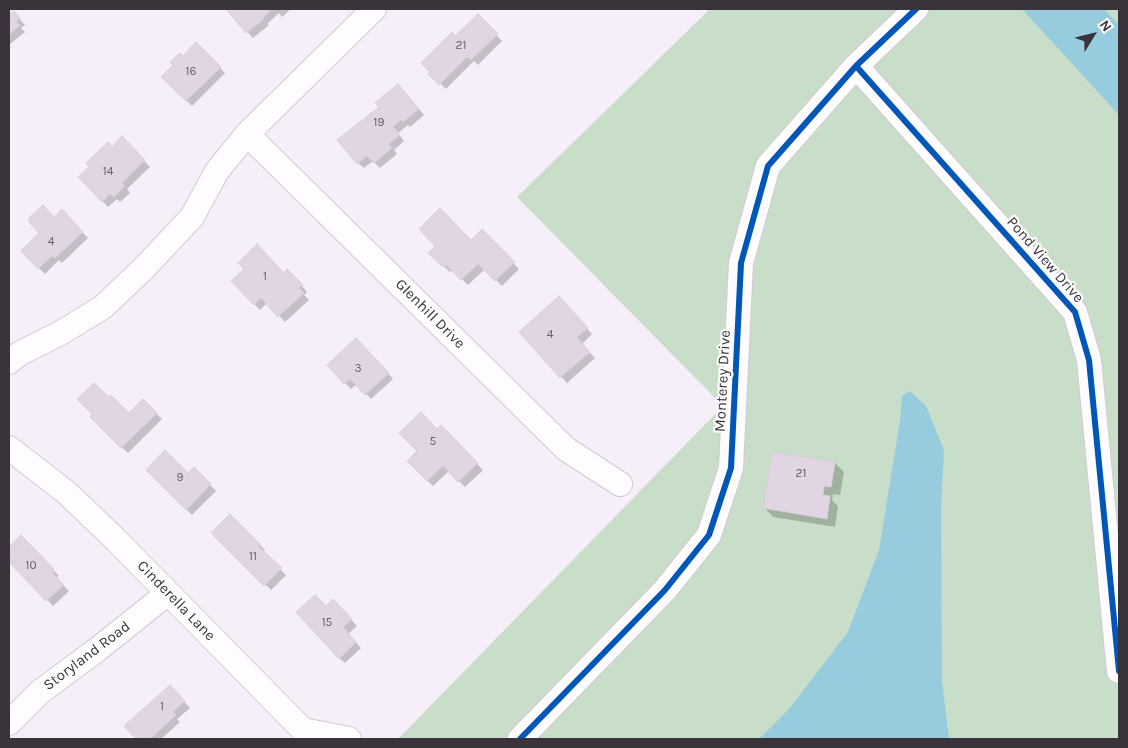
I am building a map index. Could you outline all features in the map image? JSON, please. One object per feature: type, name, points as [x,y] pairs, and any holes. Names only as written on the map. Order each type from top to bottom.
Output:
[{"type":"street","points":[[9,362],[19,354],[64,331],[103,307],[137,275],[192,217],[217,171],[247,134],[374,9]]},
{"type":"street","name":"Monterey Drive","points":[[520,739],[665,590],[709,535],[731,468],[741,263],[768,166],[856,66],[916,9]]},
{"type":"street","name":"Pond View Drive","points":[[856,66],[1075,312],[1089,360],[1119,671]]},
{"type":"street","name":"Glenhill Drive","points":[[247,134],[566,449],[620,484]]},
{"type":"street","name":"Cinderella Lane","points":[[9,448],[67,493],[115,539],[303,730],[348,739]]},
{"type":"street","name":"Storyland Road","points":[[9,724],[40,692],[168,593]]},
{"type":"green space","points":[[710,9],[1119,9],[1119,739],[398,739],[723,406],[517,197]]},
{"type":"water","points":[[1022,9],[1104,9],[1119,25],[1119,115]]},
{"type":"water","points":[[910,391],[926,406],[944,450],[941,508],[942,681],[949,739],[759,739],[789,709],[848,632],[879,550],[900,421],[902,396]]},
{"type":"building","points":[[226,9],[272,9],[263,17],[264,19],[246,33]]},
{"type":"building","points":[[9,11],[11,14],[14,11],[20,18],[16,22],[20,25],[9,35]]},
{"type":"building","points":[[478,14],[498,34],[471,60],[467,57],[439,85],[428,74],[430,72],[421,63],[452,32],[455,36]]},
{"type":"building","points":[[196,42],[221,67],[186,101],[161,77],[173,65],[170,62],[180,53],[183,56]]},
{"type":"building","points":[[398,84],[419,109],[403,122],[401,120],[393,127],[400,135],[389,144],[392,148],[374,163],[367,156],[357,164],[337,140],[379,107],[375,103]]},
{"type":"building","points":[[122,136],[145,160],[122,183],[125,186],[114,197],[110,194],[102,202],[78,177],[89,167],[86,163],[108,142],[112,147]]},
{"type":"building","points":[[43,205],[54,217],[62,209],[83,232],[55,258],[52,256],[38,269],[21,251],[39,233],[28,219]]},
{"type":"building","points":[[440,208],[471,240],[482,229],[515,262],[495,281],[478,264],[461,280],[446,265],[443,267],[428,253],[435,246],[419,229]]},
{"type":"building","points":[[257,244],[284,273],[287,269],[303,285],[299,288],[304,293],[278,317],[261,298],[254,305],[231,281],[244,269],[238,263]]},
{"type":"building","points":[[559,296],[588,328],[577,337],[590,352],[560,378],[519,332]]},
{"type":"building","points":[[356,338],[389,373],[365,395],[350,379],[344,384],[327,365]]},
{"type":"building","points":[[94,383],[109,397],[111,395],[129,413],[143,399],[157,413],[121,448],[90,417],[92,414],[77,399]]},
{"type":"building","points":[[421,412],[437,429],[441,425],[478,463],[458,482],[443,466],[427,481],[407,461],[417,451],[399,433]]},
{"type":"building","points":[[165,450],[188,473],[194,467],[211,484],[186,510],[146,470]]},
{"type":"building","points":[[772,452],[835,462],[831,487],[824,486],[823,495],[830,496],[827,519],[763,508]]},
{"type":"building","points":[[230,514],[260,544],[258,546],[282,568],[264,586],[211,533]]},
{"type":"building","points":[[21,535],[54,569],[52,572],[64,585],[46,601],[9,562],[9,547]]},
{"type":"building","points":[[315,595],[326,606],[333,599],[352,619],[343,627],[356,642],[339,659],[296,612]]},
{"type":"building","points":[[170,685],[185,701],[173,712],[176,715],[150,739],[136,739],[124,726]]},
{"type":"cycle path","points":[[520,739],[665,590],[709,535],[731,468],[741,263],[768,166],[856,66],[916,9]]},
{"type":"cycle path","points":[[856,66],[1075,312],[1089,360],[1119,671]]}]
